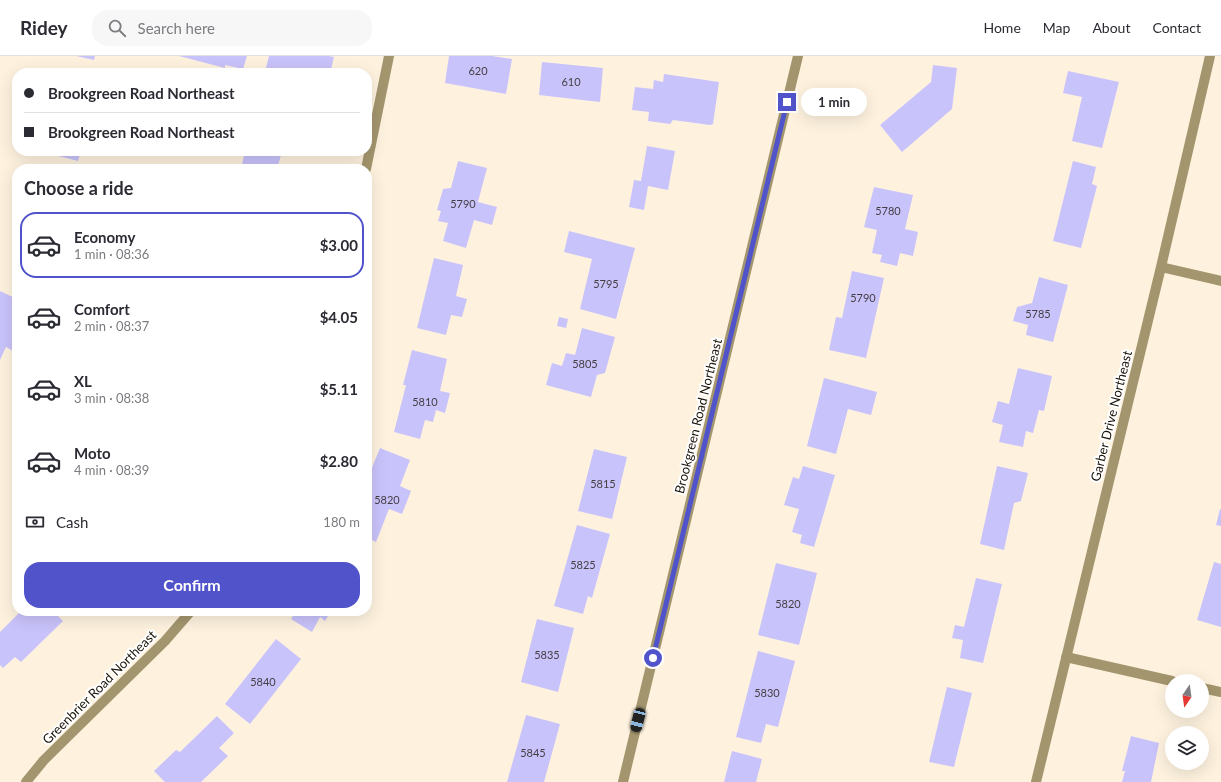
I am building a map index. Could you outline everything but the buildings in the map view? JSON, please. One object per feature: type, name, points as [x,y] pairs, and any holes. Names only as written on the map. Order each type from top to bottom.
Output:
[{"type":"street","points":[[372,140],[389,56]]},
{"type":"street","name":"Brookgreen Road Northeast","points":[[623,782],[798,56]]},
{"type":"street","name":"Garber Drive Northeast","points":[[1036,782],[1161,267],[1210,56]]},
{"type":"street","points":[[1161,267],[1221,281]]},
{"type":"street","name":"Greenbrier Road Northeast","points":[[26,782],[44,760],[165,641],[187,616]]},
{"type":"street","points":[[1066,657],[1165,679]]},
{"type":"street","points":[[1209,689],[1221,692]]},
{"type":"route","points":[[653,658],[787,102]]}]
